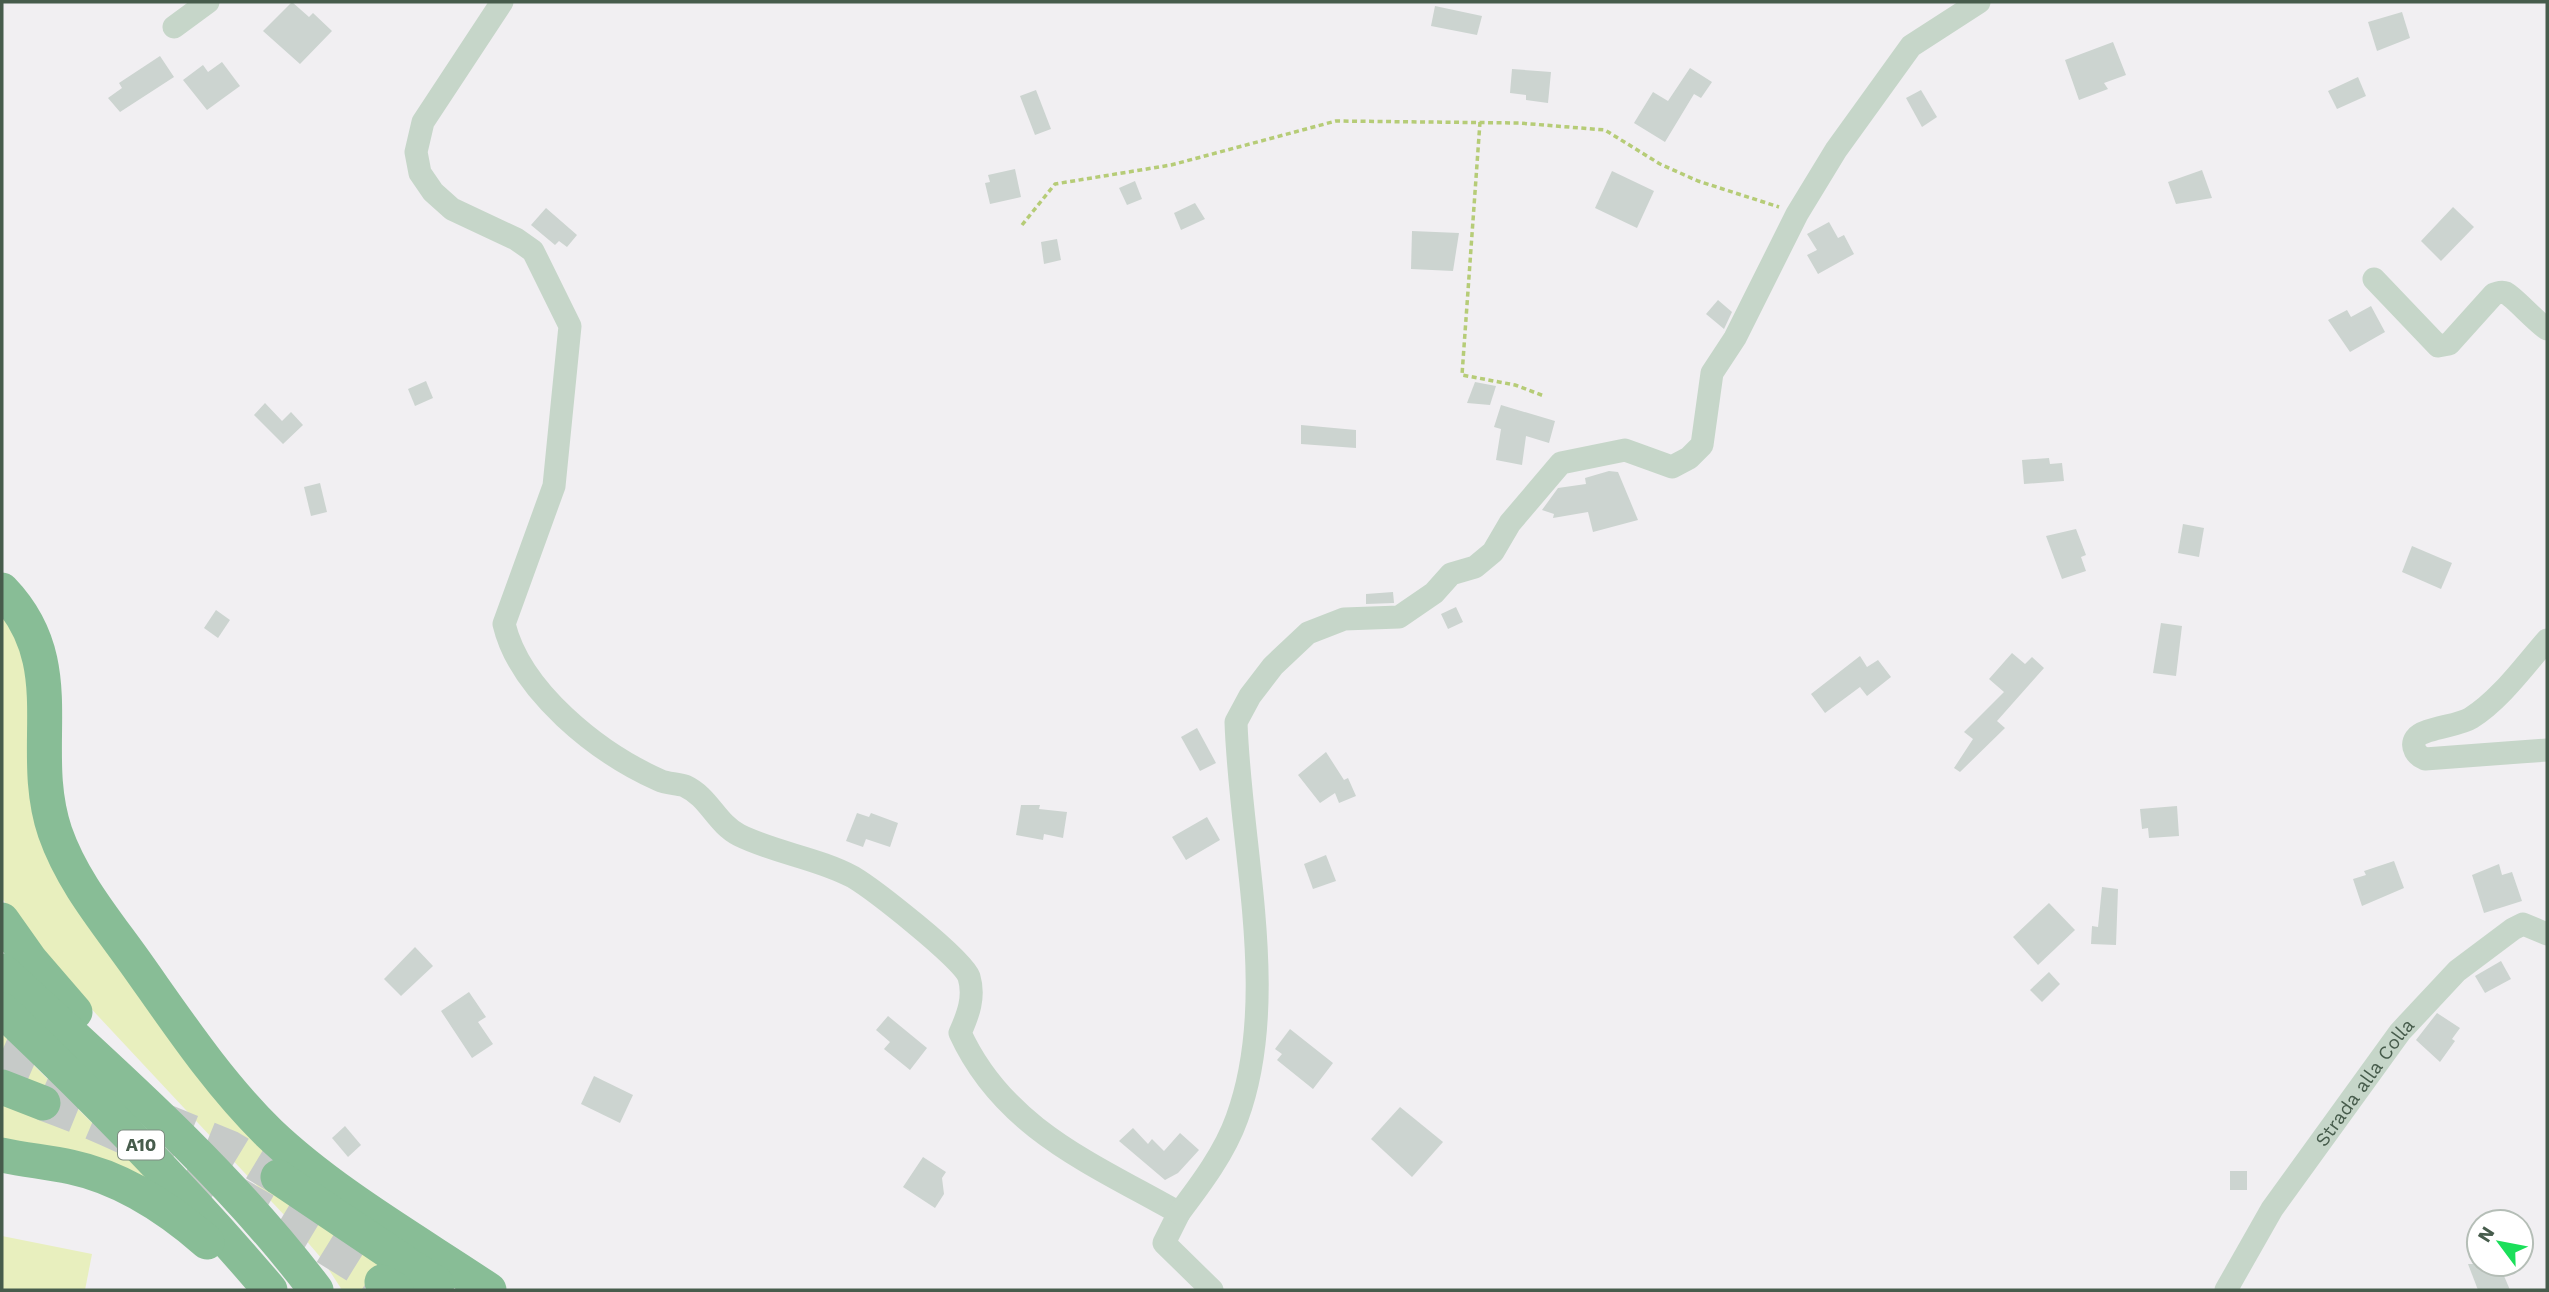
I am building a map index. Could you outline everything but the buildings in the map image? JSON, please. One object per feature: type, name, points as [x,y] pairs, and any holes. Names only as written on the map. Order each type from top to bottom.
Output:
[{"type":"highway","points":[[2,590],[26,623],[44,673],[47,800],[55,830],[80,887],[198,1049],[268,1132],[298,1159],[489,1290]]},
{"type":"highway","points":[[2,920],[31,961],[91,1031],[134,1094]]},
{"type":"highway","name":"A10","points":[[2,971],[134,1094],[249,1211],[316,1290]]},
{"type":"highway","name":"A10","points":[[2,1010],[115,1118],[212,1222],[267,1290]]},
{"type":"highway","points":[[2,1087],[43,1103]]},
{"type":"highway","points":[[2,1155],[72,1167],[146,1196],[185,1222],[267,1290]]},
{"type":"highway","points":[[278,1177],[446,1290]]},
{"type":"street","points":[[174,27],[208,2]]},
{"type":"street","points":[[502,2],[429,113],[416,152],[420,173],[433,192],[452,209],[497,229],[533,251],[570,326],[554,485],[504,624],[509,644],[544,698],[597,743],[661,781],[691,790],[710,806],[723,826],[732,831],[773,849],[853,877],[942,946],[968,975],[972,999],[960,1033],[986,1077],[1028,1123],[1060,1148],[1179,1213]]},
{"type":"street","points":[[1212,1290],[1164,1244],[1179,1213],[1204,1180],[1237,1120],[1250,1075],[1258,998],[1236,722],[1250,695],[1273,666],[1308,634],[1344,619],[1399,617],[1434,593],[1451,574],[1475,567],[1493,552],[1510,523],[1561,463],[1625,450],[1672,467],[1689,458],[1702,445],[1712,373],[1735,338],[1797,214],[1850,130],[1911,46],[1979,2]]},
{"type":"street","points":[[2374,279],[2438,346],[2449,344],[2494,294],[2500,292],[2506,293],[2530,318],[2547,329]]},
{"type":"street","points":[[2547,640],[2471,718],[2422,733],[2415,739],[2414,747],[2417,755],[2425,759],[2547,750]]},
{"type":"street","name":"Strada alla Colla","points":[[2226,1290],[2266,1217],[2400,1032],[2457,971],[2513,929],[2523,924],[2547,934]]},
{"type":"path","points":[[1022,225],[1055,184],[1171,165],[1336,121],[1480,122],[1605,130],[1698,181],[1797,214]]},
{"type":"path","points":[[1480,122],[1462,376],[1515,385],[1544,396]]},
{"type":"green space","points":[[2,605],[28,650],[38,813],[385,1268],[369,1290],[342,1290],[322,1259],[286,1217],[41,955],[2,898]]},
{"type":"green space","points":[[2,1034],[158,1188],[2,1142]]},
{"type":"green space","points":[[2,1236],[92,1254],[85,1290],[2,1290]]},
{"type":"tunnel","points":[[2,1051],[76,1083]]},
{"type":"tunnel","points":[[43,1103],[175,1161],[259,1207],[382,1282]]},
{"type":"tunnel","points":[[159,1119],[230,1148],[278,1177]]}]
